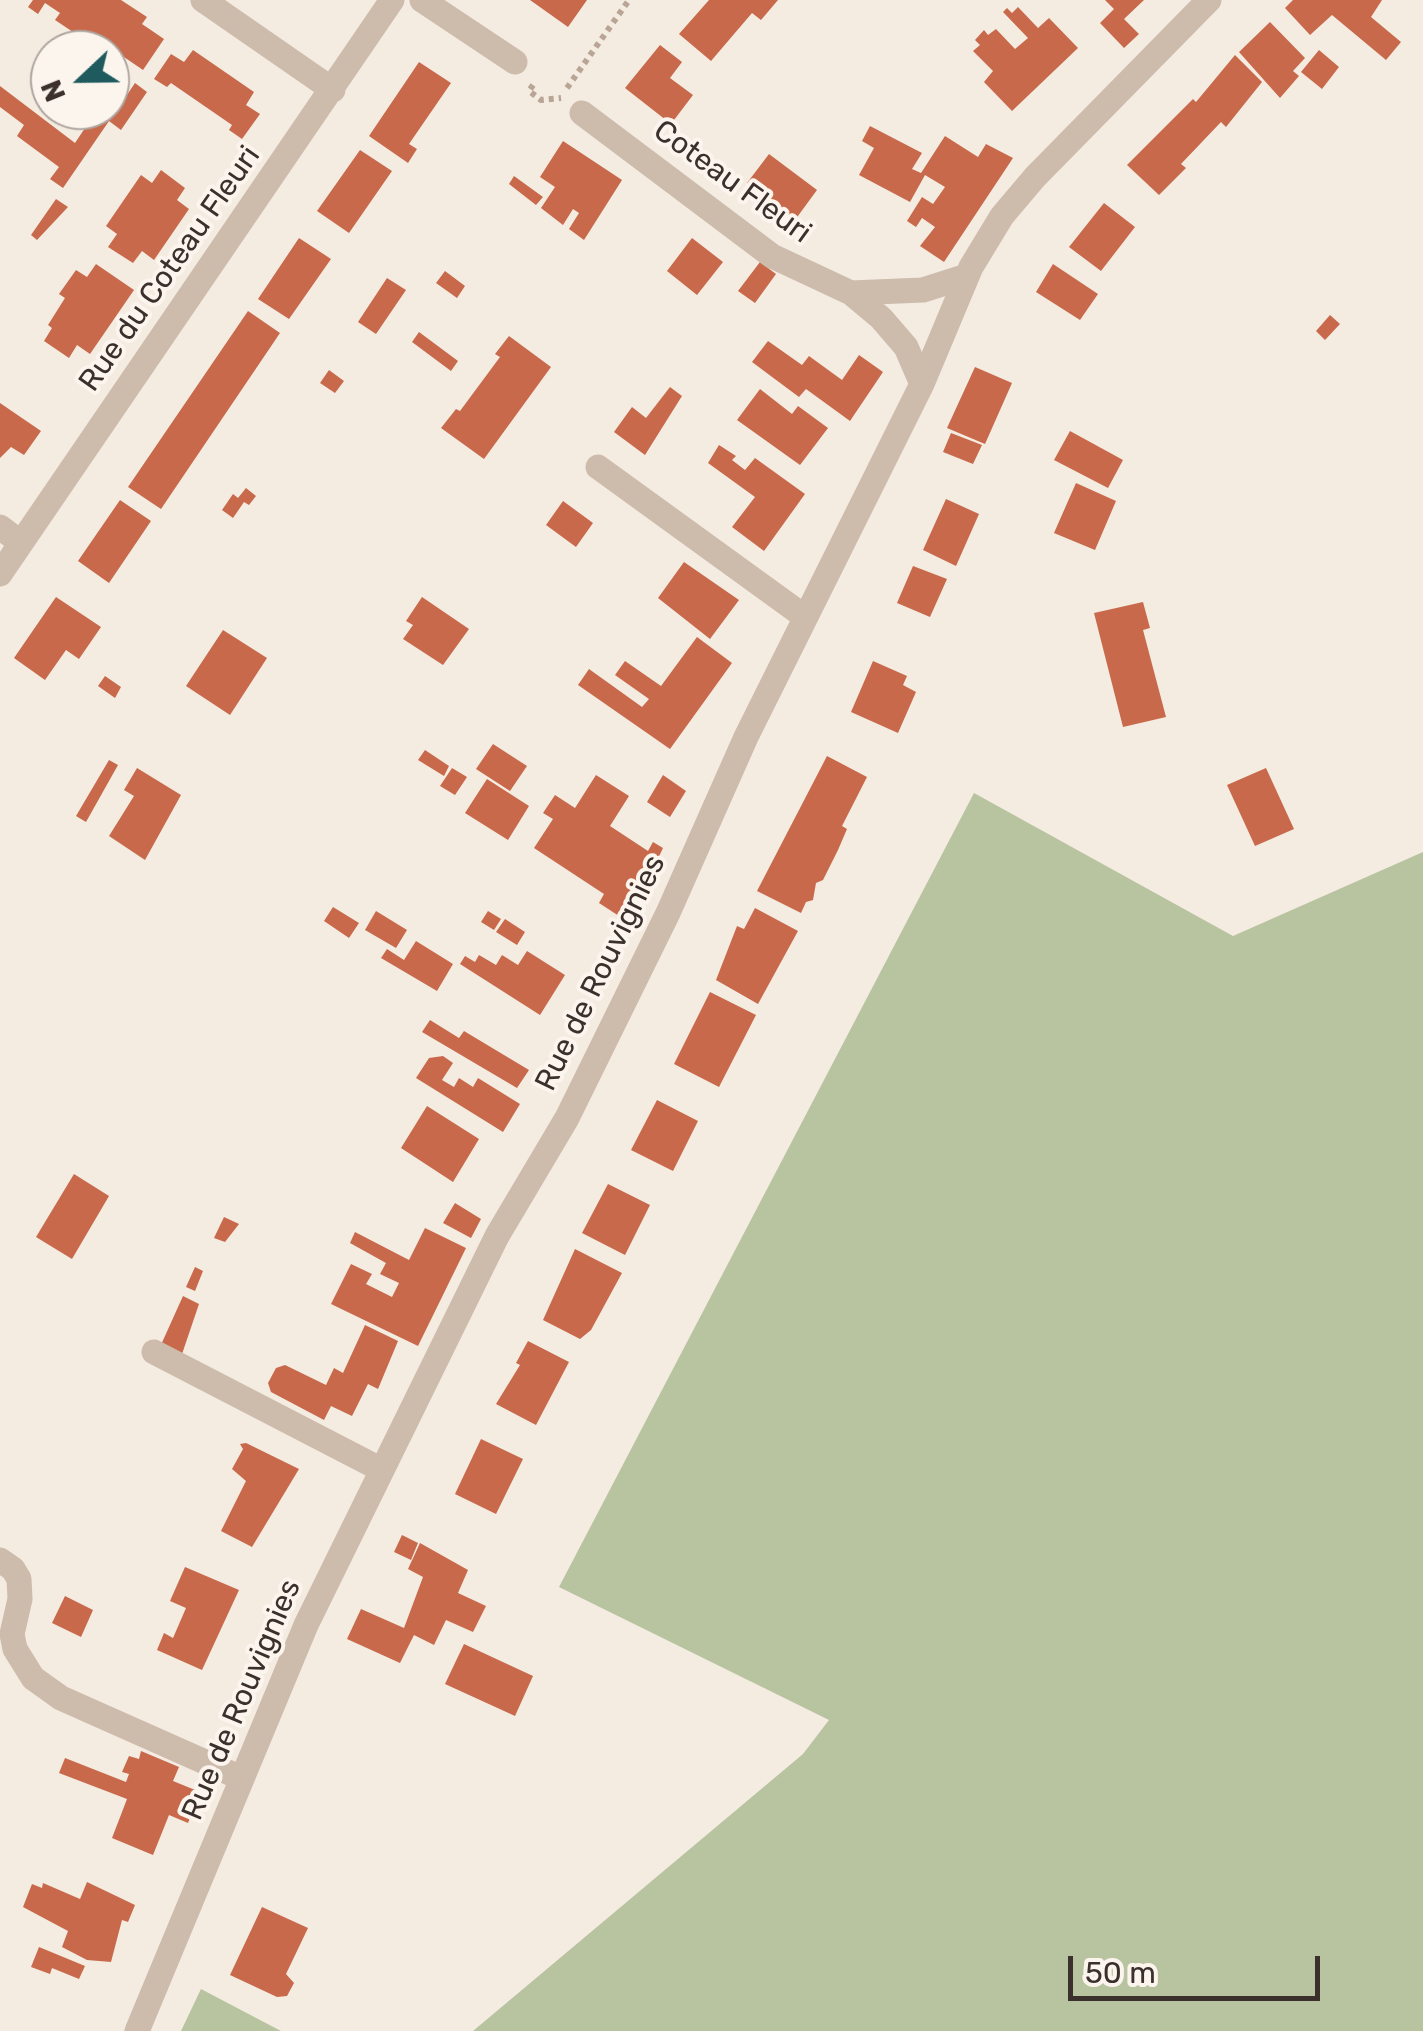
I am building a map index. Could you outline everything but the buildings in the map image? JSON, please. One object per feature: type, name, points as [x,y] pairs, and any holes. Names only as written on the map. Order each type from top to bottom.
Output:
[{"type":"street","points":[[203,0],[333,90]]},
{"type":"street","name":"Rue du Coteau Fleuri","points":[[0,574],[392,0]]},
{"type":"street","points":[[422,0],[515,62]]},
{"type":"street","name":"Rue de Rouvignies","points":[[137,2031],[306,1625],[497,1236],[567,1118],[805,618],[922,384],[967,276],[1016,198],[1209,0]]},
{"type":"street","name":"Coteau Fleuri","points":[[582,113],[772,256],[851,293],[882,318],[906,348],[922,384]]},
{"type":"street","name":"Coteau Fleuri","points":[[851,293],[923,290],[967,276]]},
{"type":"street","points":[[598,467],[805,618]]},
{"type":"street","points":[[0,527],[22,542]]},
{"type":"street","points":[[154,1352],[382,1470]]},
{"type":"street","points":[[0,1560],[14,1568],[19,1579],[20,1599],[12,1634],[15,1649],[33,1678],[62,1698],[242,1778]]},
{"type":"path","points":[[529,91],[541,100],[560,98],[629,0]]},
{"type":"green space","points":[[974,793],[1233,936],[1423,852],[1423,2031],[473,2031],[803,1754],[829,1720],[559,1587]]},
{"type":"green space","points":[[201,1989],[281,2031],[181,2031]]}]
